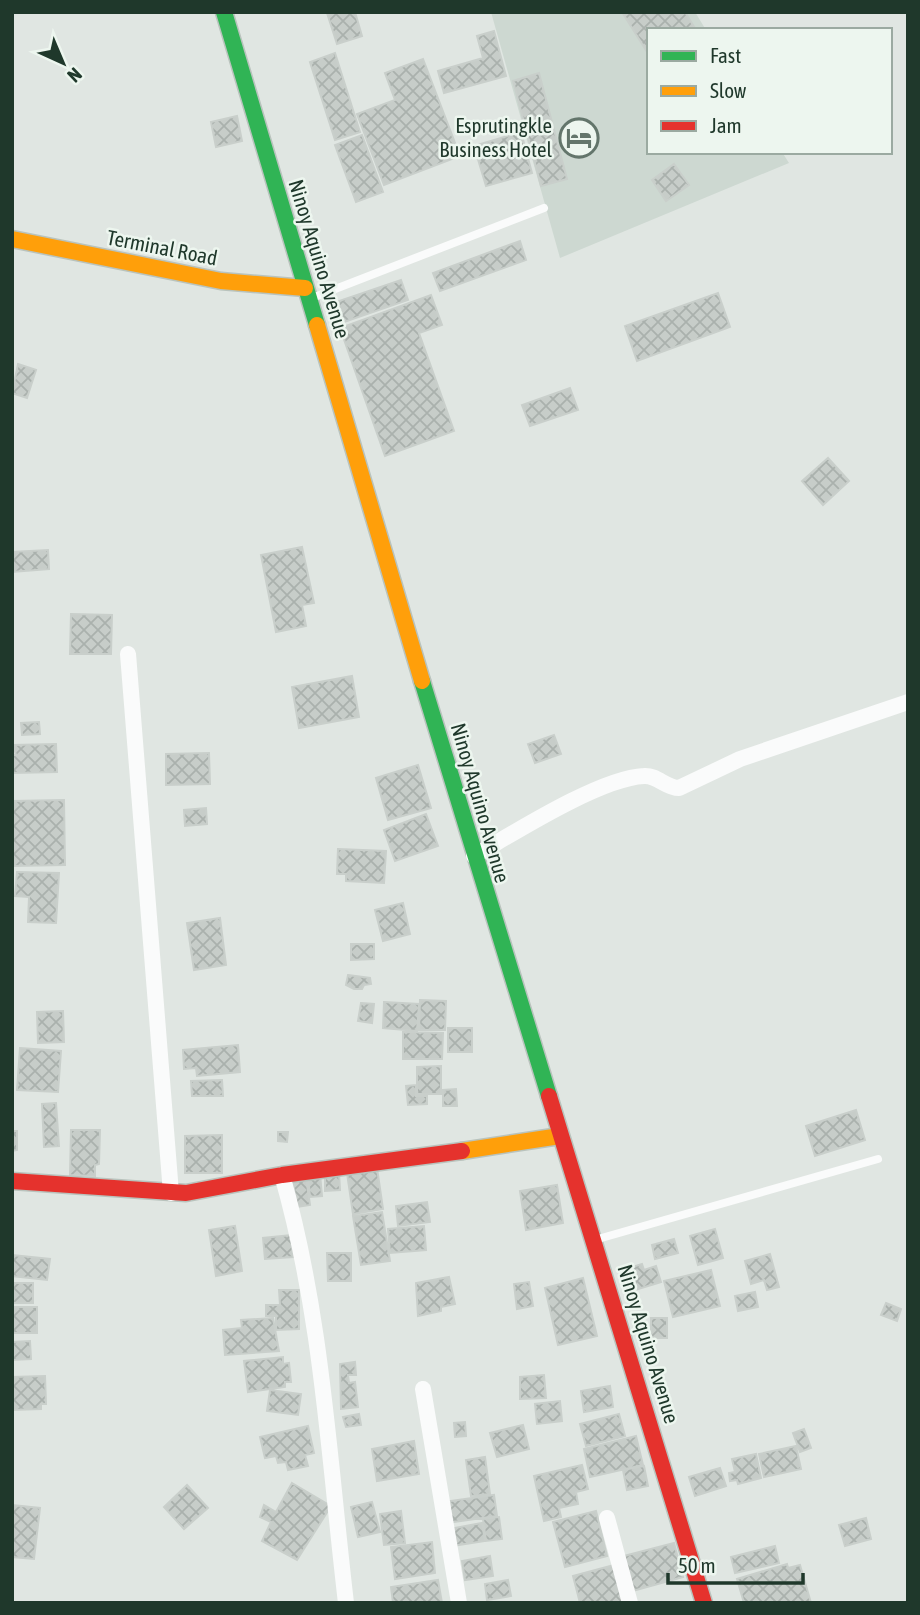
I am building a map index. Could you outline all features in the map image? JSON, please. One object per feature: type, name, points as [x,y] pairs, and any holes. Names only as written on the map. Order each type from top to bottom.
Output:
[{"type":"main road","name":"Ninoy Aquino Avenue","points":[[224,12],[474,856],[560,1136],[595,1240],[704,1603]]},
{"type":"main road","name":"Terminal Road","points":[[12,239],[196,277],[307,293]]},
{"type":"main road","points":[[12,1181],[171,1193],[234,1186],[282,1175],[376,1165],[560,1136]]},
{"type":"street","points":[[128,654],[171,1193]]},
{"type":"street","points":[[474,856],[561,807],[620,782],[644,776],[672,788],[679,788],[740,759],[908,702]]},
{"type":"street","points":[[282,1175],[299,1234],[332,1464],[346,1603]]},
{"type":"street","points":[[424,1390],[459,1603]]},
{"type":"street","points":[[607,1518],[630,1603]]},
{"type":"lane","points":[[307,293],[544,208]]},
{"type":"lane","points":[[595,1240],[878,1159]]},
{"type":"shaded area","points":[[491,12],[695,12],[705,28],[647,28],[647,154],[783,154],[789,163],[560,258]]},
{"type":"building","points":[[355,12],[362,36],[337,44],[327,13]]},
{"type":"building","points":[[622,12],[685,12],[695,28],[647,28],[647,52]]},
{"type":"building","points":[[494,31],[506,76],[444,93],[438,71],[483,58],[477,36]]},
{"type":"building","points":[[335,53],[360,132],[335,140],[310,62]]},
{"type":"building","points":[[423,59],[460,156],[384,185],[357,114],[395,100],[385,73]]},
{"type":"building","points":[[539,73],[567,179],[541,186],[513,81]]},
{"type":"building","points":[[237,116],[242,141],[216,147],[211,122]]},
{"type":"building","points":[[521,132],[532,173],[486,186],[474,146]]},
{"type":"building","points":[[362,135],[383,192],[356,202],[335,145]]},
{"type":"building","points":[[674,164],[689,185],[666,201],[652,180]]},
{"type":"building","points":[[520,241],[526,260],[440,291],[433,273]]},
{"type":"building","points":[[401,280],[408,300],[344,322],[336,302]]},
{"type":"building","points":[[718,293],[730,327],[637,361],[625,326]]},
{"type":"building","points":[[431,295],[442,325],[419,333],[454,431],[385,456],[340,328]]},
{"type":"building","points":[[18,364],[36,370],[27,398],[12,393]]},
{"type":"building","points":[[570,388],[578,410],[530,426],[522,405]]},
{"type":"building","points":[[828,458],[849,481],[823,505],[802,481]]},
{"type":"building","points":[[302,547],[314,603],[302,605],[306,626],[276,632],[261,555]]},
{"type":"building","points":[[48,550],[49,569],[12,572],[12,552]]},
{"type":"building","points":[[71,614],[112,615],[111,654],[70,654]]},
{"type":"building","points":[[352,676],[359,717],[299,728],[292,687]]},
{"type":"building","points":[[39,722],[40,734],[22,735],[21,723]]},
{"type":"building","points":[[554,735],[561,754],[535,763],[528,744]]},
{"type":"building","points":[[56,744],[57,772],[12,773],[12,755],[16,755],[13,745]]},
{"type":"building","points":[[209,753],[210,784],[166,785],[166,754]]},
{"type":"building","points":[[418,765],[431,808],[388,820],[376,778]]},
{"type":"building","points":[[64,800],[65,865],[13,866],[12,801]]},
{"type":"building","points":[[206,808],[207,824],[185,826],[184,810]]},
{"type":"building","points":[[426,814],[438,846],[395,861],[384,830]]},
{"type":"building","points":[[338,849],[386,851],[384,883],[346,881],[346,874],[337,874]]},
{"type":"building","points":[[17,872],[59,873],[56,923],[28,922],[29,897],[15,896]]},
{"type":"building","points":[[403,903],[410,934],[383,941],[375,910]]},
{"type":"building","points":[[220,918],[226,965],[194,970],[187,923]]},
{"type":"building","points":[[351,944],[374,944],[374,959],[351,960]]},
{"type":"building","points":[[348,975],[370,978],[371,984],[364,985],[362,989],[354,989],[346,985]]},
{"type":"building","points":[[420,1000],[446,1001],[445,1030],[419,1030]]},
{"type":"building","points":[[384,1002],[419,1004],[417,1031],[383,1028]]},
{"type":"building","points":[[361,1003],[374,1004],[372,1023],[358,1021]]},
{"type":"building","points":[[63,1011],[64,1042],[38,1043],[37,1012]]},
{"type":"building","points":[[448,1028],[472,1028],[472,1052],[448,1052]]},
{"type":"building","points":[[403,1032],[443,1033],[442,1059],[403,1059]]},
{"type":"building","points":[[238,1045],[240,1072],[197,1076],[196,1068],[184,1069],[183,1050]]},
{"type":"building","points":[[20,1048],[61,1051],[58,1092],[17,1090]]},
{"type":"building","points":[[441,1066],[441,1094],[417,1094],[417,1067]]},
{"type":"building","points":[[222,1080],[223,1096],[192,1096],[191,1081]]},
{"type":"building","points":[[416,1085],[416,1096],[427,1096],[427,1104],[408,1105],[406,1086]]},
{"type":"building","points":[[456,1089],[457,1106],[443,1106],[443,1090]]},
{"type":"building","points":[[56,1103],[59,1146],[44,1147],[42,1104]]},
{"type":"building","points":[[856,1110],[865,1140],[815,1156],[806,1126]]},
{"type":"building","points":[[71,1130],[100,1130],[99,1164],[95,1165],[95,1176],[70,1175]]},
{"type":"building","points":[[12,1131],[17,1131],[17,1150],[12,1151]]},
{"type":"building","points":[[278,1132],[288,1132],[287,1142],[278,1141]]},
{"type":"building","points":[[222,1135],[222,1173],[185,1173],[185,1136]]},
{"type":"building","points":[[377,1168],[383,1209],[353,1214],[347,1173]]},
{"type":"building","points":[[339,1172],[340,1190],[325,1191],[325,1173]]},
{"type":"building","points":[[320,1174],[322,1196],[310,1197],[308,1175]]},
{"type":"building","points":[[306,1177],[310,1205],[296,1207],[293,1178]]},
{"type":"building","points":[[557,1185],[563,1223],[526,1230],[520,1191]]},
{"type":"building","points":[[427,1202],[430,1222],[398,1226],[396,1206]]},
{"type":"building","points":[[382,1212],[390,1261],[361,1265],[353,1216]]},
{"type":"building","points":[[235,1226],[242,1271],[216,1276],[209,1230]]},
{"type":"building","points":[[424,1226],[426,1250],[390,1253],[388,1229]]},
{"type":"building","points":[[715,1229],[723,1258],[698,1265],[690,1236]]},
{"type":"building","points":[[291,1235],[293,1257],[265,1259],[263,1238]]},
{"type":"building","points":[[674,1239],[678,1253],[655,1259],[652,1245]]},
{"type":"building","points":[[327,1253],[351,1253],[351,1281],[328,1281]]},
{"type":"building","points":[[770,1254],[779,1287],[767,1290],[764,1280],[751,1284],[745,1261]]},
{"type":"building","points":[[12,1255],[50,1259],[47,1280],[12,1276]]},
{"type":"building","points":[[642,1264],[644,1270],[656,1266],[661,1282],[635,1290],[630,1271],[632,1267]]},
{"type":"building","points":[[711,1270],[720,1306],[673,1317],[664,1281]]},
{"type":"building","points":[[449,1277],[455,1304],[441,1307],[441,1311],[418,1316],[416,1283]]},
{"type":"building","points":[[583,1278],[597,1336],[558,1345],[545,1288]]},
{"type":"building","points":[[529,1282],[533,1306],[517,1309],[514,1284]]},
{"type":"building","points":[[12,1283],[33,1283],[33,1303],[12,1303]]},
{"type":"building","points":[[279,1290],[299,1290],[299,1329],[276,1330],[276,1316],[266,1316],[266,1305],[280,1305]]},
{"type":"building","points":[[755,1292],[758,1307],[738,1311],[735,1296]]},
{"type":"building","points":[[886,1303],[901,1309],[897,1321],[881,1315]]},
{"type":"building","points":[[12,1307],[37,1307],[37,1333],[12,1333]]},
{"type":"building","points":[[273,1318],[279,1351],[225,1355],[223,1330],[242,1328],[241,1320]]},
{"type":"building","points":[[651,1318],[667,1318],[667,1338],[651,1338]]},
{"type":"building","points":[[30,1341],[31,1359],[12,1360],[12,1342]]},
{"type":"building","points":[[283,1357],[283,1364],[289,1363],[291,1382],[285,1382],[285,1387],[248,1392],[244,1361]]},
{"type":"building","points":[[355,1362],[356,1375],[348,1375],[349,1383],[355,1382],[358,1407],[341,1409],[340,1364]]},
{"type":"building","points":[[544,1375],[546,1398],[520,1399],[520,1377]]},
{"type":"building","points":[[45,1376],[46,1404],[41,1404],[41,1409],[12,1410],[12,1377]]},
{"type":"building","points":[[610,1386],[613,1407],[584,1412],[581,1391]]},
{"type":"building","points":[[270,1390],[301,1394],[298,1415],[267,1411]]},
{"type":"building","points":[[560,1401],[562,1421],[537,1424],[535,1404]]},
{"type":"building","points":[[359,1414],[361,1425],[346,1427],[343,1417]]},
{"type":"building","points":[[619,1414],[625,1436],[586,1446],[580,1424]]},
{"type":"building","points":[[465,1422],[466,1436],[455,1437],[454,1423]]},
{"type":"building","points":[[523,1425],[529,1449],[497,1457],[490,1433]]},
{"type":"building","points":[[308,1426],[314,1453],[305,1455],[308,1466],[288,1470],[286,1462],[278,1463],[276,1456],[265,1458],[260,1437]]},
{"type":"building","points":[[804,1429],[811,1448],[800,1452],[793,1433]]},
{"type":"building","points":[[636,1436],[643,1465],[590,1477],[584,1449]]},
{"type":"building","points":[[414,1441],[419,1474],[377,1481],[372,1449]]},
{"type":"building","points":[[796,1446],[801,1469],[764,1477],[759,1454]]},
{"type":"building","points":[[756,1454],[761,1478],[738,1484],[737,1480],[730,1481],[729,1473],[735,1472],[732,1459]]},
{"type":"building","points":[[485,1457],[490,1494],[471,1496],[466,1460]]},
{"type":"building","points":[[582,1465],[588,1489],[576,1492],[578,1504],[559,1508],[561,1517],[544,1521],[534,1476]]},
{"type":"building","points":[[644,1466],[648,1486],[627,1490],[623,1470]]},
{"type":"building","points":[[720,1468],[726,1486],[695,1496],[689,1477]]},
{"type":"building","points":[[292,1483],[331,1506],[297,1560],[262,1541],[271,1522],[260,1517],[264,1505],[276,1512]]},
{"type":"building","points":[[187,1485],[208,1508],[184,1529],[164,1507]]},
{"type":"building","points":[[494,1495],[497,1516],[446,1523],[443,1502]]},
{"type":"building","points":[[372,1502],[380,1532],[358,1537],[351,1507]]},
{"type":"building","points":[[12,1505],[40,1508],[34,1559],[12,1557]]},
{"type":"building","points":[[401,1511],[405,1543],[384,1545],[380,1514]]},
{"type":"building","points":[[596,1511],[607,1556],[565,1567],[553,1522]]},
{"type":"building","points":[[499,1517],[502,1539],[486,1541],[483,1519]]},
{"type":"building","points":[[866,1518],[871,1539],[845,1546],[839,1525]]},
{"type":"building","points":[[482,1523],[485,1541],[452,1546],[449,1529]]},
{"type":"building","points":[[432,1542],[435,1573],[395,1579],[391,1547]]},
{"type":"building","points":[[674,1543],[683,1577],[629,1592],[620,1557]]},
{"type":"building","points":[[775,1546],[779,1563],[735,1573],[731,1557]]},
{"type":"building","points":[[490,1556],[493,1576],[465,1580],[462,1561]]},
{"type":"building","points":[[787,1564],[788,1568],[800,1565],[811,1603],[744,1603],[737,1579]]},
{"type":"building","points":[[614,1565],[624,1603],[580,1603],[573,1576]]},
{"type":"building","points":[[438,1580],[442,1603],[393,1603],[391,1587]]},
{"type":"building","points":[[508,1580],[511,1596],[487,1600],[485,1584]]},
{"type":"traffic: fast","points":[[224,12],[317,325]]},
{"type":"traffic: fast","points":[[422,681],[549,1096]]},
{"type":"traffic: slow","points":[[12,239],[221,281],[305,288]]},
{"type":"traffic: slow","points":[[317,325],[422,681]]},
{"type":"traffic: slow","points":[[462,1151],[560,1136]]},
{"type":"traffic: jam","points":[[549,1096],[704,1603]]},
{"type":"traffic: jam","points":[[12,1181],[186,1193],[282,1175],[462,1151]]},
{"type":"place","name":"Esprutingkle Business Hotel","points":[[579,138]]}]
